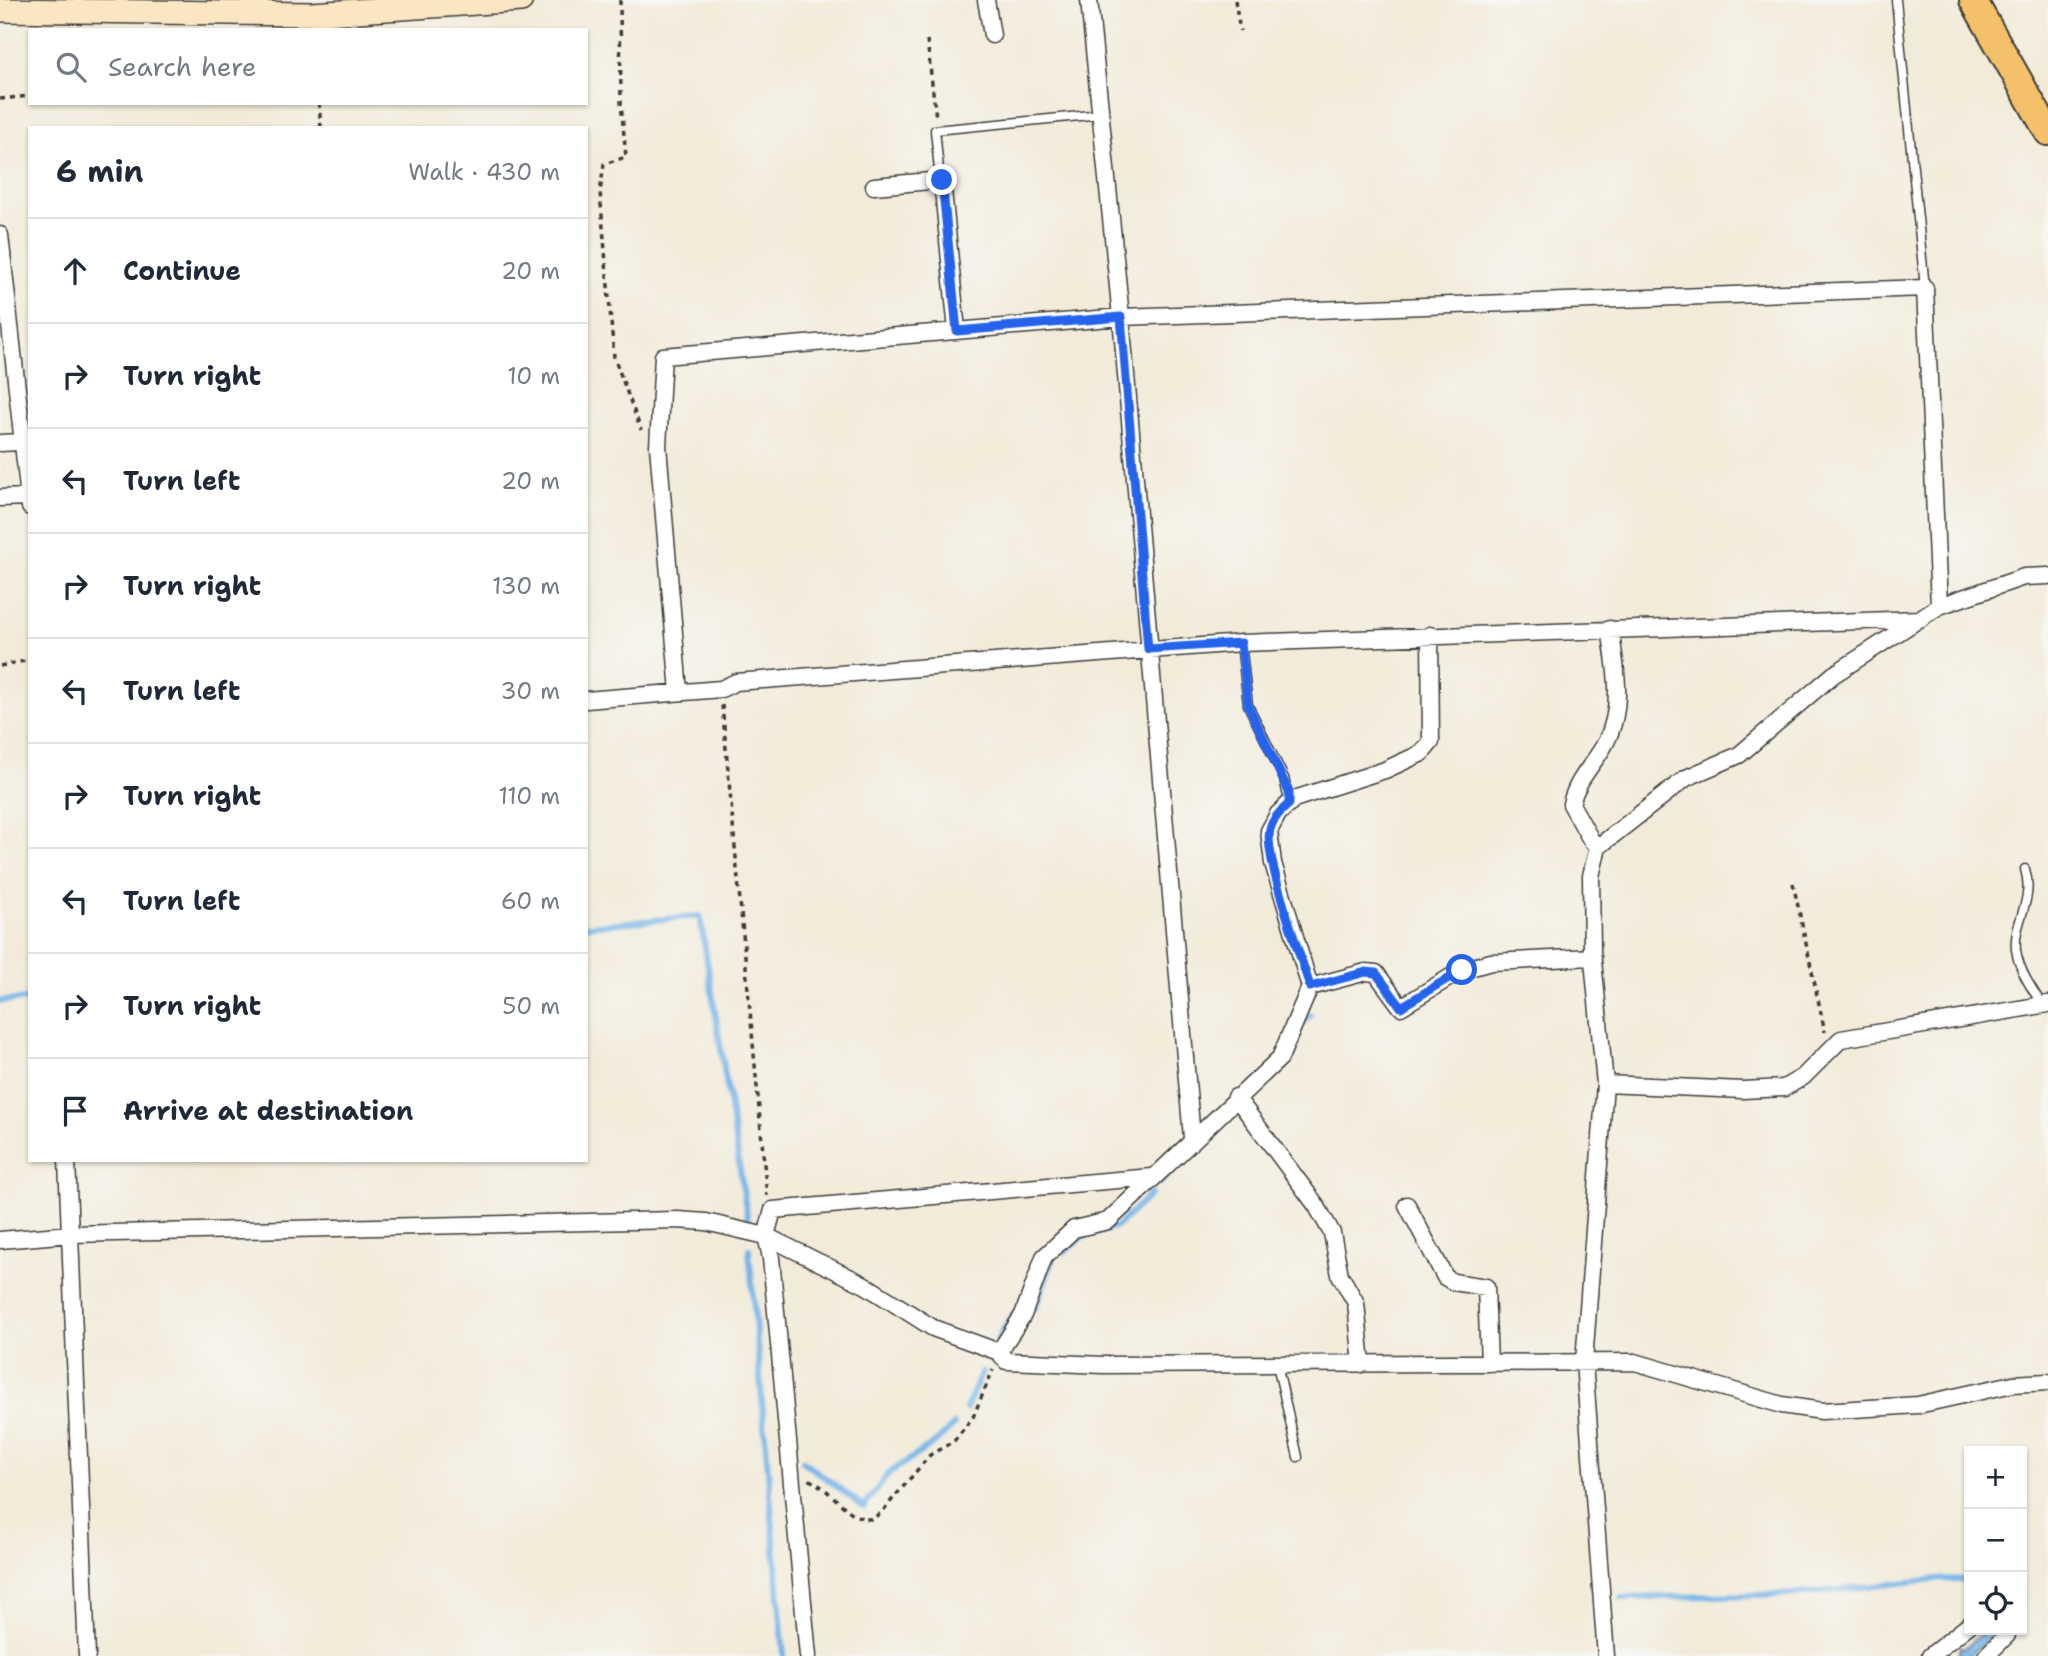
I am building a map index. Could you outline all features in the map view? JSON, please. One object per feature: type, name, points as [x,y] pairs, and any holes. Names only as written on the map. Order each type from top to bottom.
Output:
[{"type":"main road","points":[[1973,0],[2048,132]]},
{"type":"street","points":[[0,10],[312,14],[521,0]]},
{"type":"street","points":[[986,0],[992,35]]},
{"type":"street","points":[[1089,0],[1121,317],[1192,1138]]},
{"type":"street","points":[[874,186],[940,180],[957,331]]},
{"type":"street","points":[[0,235],[3,301],[28,495]]},
{"type":"street","points":[[679,692],[658,446],[663,356],[1121,317],[1926,288],[1939,606]]},
{"type":"street","points":[[0,443],[20,442]]},
{"type":"street","points":[[0,498],[28,502]]},
{"type":"street","points":[[1606,1656],[1584,1362],[1605,1084],[1593,957],[1591,876],[1598,847],[1686,778],[1739,755],[1833,675],[1939,606],[2024,578],[2048,576]]},
{"type":"street","points":[[588,700],[721,689],[736,682],[1241,643],[1922,619]]},
{"type":"street","points":[[1598,847],[1591,840],[1571,804],[1575,785],[1605,743],[1615,717],[1618,692],[1610,629]]},
{"type":"street","points":[[999,1353],[1023,1315],[1044,1257],[1074,1229],[1108,1221],[1192,1138],[1280,1058],[1310,987],[1273,863],[1269,831],[1278,814],[1289,804],[1385,770],[1422,753],[1432,742],[1430,635]]},
{"type":"street","points":[[1310,987],[1366,972],[1376,973],[1401,1007],[1462,970],[1491,962],[1593,957]]},
{"type":"street","points":[[1605,1084],[1742,1090],[1784,1088],[1803,1077],[1840,1039],[2045,1005]]},
{"type":"street","points":[[1236,1097],[1316,1205],[1332,1233],[1340,1275],[1356,1303],[1362,1364]]},
{"type":"street","points":[[67,1162],[88,1656]]},
{"type":"street","points":[[801,1656],[808,1656],[771,1258],[766,1236],[773,1210],[1152,1177]]},
{"type":"street","points":[[1407,1205],[1445,1277],[1453,1282],[1486,1287],[1489,1363]]},
{"type":"street","points":[[0,1240],[71,1234],[677,1220],[706,1222],[766,1236],[865,1285],[933,1328],[999,1353],[1006,1361],[1104,1365],[1635,1362],[1782,1405],[1822,1411],[1918,1405],[2013,1384],[2048,1382]]},
{"type":"street","points":[[1930,1656],[1964,1629]]},
{"type":"street","points":[[1986,1656],[2007,1635]]},
{"type":"lane","points":[[1896,0],[1926,288]]},
{"type":"lane","points":[[940,180],[937,130],[1101,114]]},
{"type":"lane","points":[[1241,643],[1248,705],[1284,778],[1289,804]]},
{"type":"lane","points":[[2025,869],[2030,885],[2016,948],[2019,965],[2045,1005]]},
{"type":"lane","points":[[1276,1364],[1298,1457]]},
{"type":"path","points":[[620,0],[621,103],[626,157],[604,164],[600,192],[614,358],[641,431]]},
{"type":"path","points":[[1235,0],[1240,31]]},
{"type":"path","points":[[927,40],[937,130]]},
{"type":"path","points":[[0,99],[28,96]]},
{"type":"path","points":[[319,105],[321,126]]},
{"type":"path","points":[[0,666],[28,660]]},
{"type":"path","points":[[721,689],[768,1203],[773,1210]]},
{"type":"path","points":[[1793,883],[1823,1027],[1832,1048]]},
{"type":"path","points":[[791,1473],[819,1484],[856,1516],[872,1519],[881,1513],[930,1455],[954,1441],[974,1417],[999,1353]]},
{"type":"water","points":[[1980,1635],[1992,1635],[1969,1656],[1956,1656],[1960,1652],[1960,1646],[1964,1649]]},
{"type":"waterway","points":[[588,926],[700,916],[748,1221]]},
{"type":"waterway","points":[[0,1001],[28,999]]},
{"type":"waterway","points":[[1300,1027],[1310,1015]]},
{"type":"waterway","points":[[1248,1100],[1286,1060]]},
{"type":"waterway","points":[[1160,1183],[1172,1171]]},
{"type":"waterway","points":[[1064,1252],[1080,1238],[1117,1226],[1151,1194]]},
{"type":"waterway","points":[[749,1249],[784,1656]]},
{"type":"waterway","points":[[1035,1308],[1052,1263]]},
{"type":"waterway","points":[[997,1340],[1018,1310]]},
{"type":"waterway","points":[[966,1409],[982,1372]]},
{"type":"waterway","points":[[803,1461],[864,1507],[889,1473],[936,1442],[954,1425]]},
{"type":"waterway","points":[[1622,1598],[1800,1594],[1937,1579],[1964,1580]]},
{"type":"route","points":[[942,180],[957,331],[1121,317],[1148,649],[1241,643],[1248,705],[1289,792],[1289,804],[1278,814],[1269,831],[1273,863],[1310,987],[1366,972],[1376,973],[1401,1007],[1462,970]]}]
